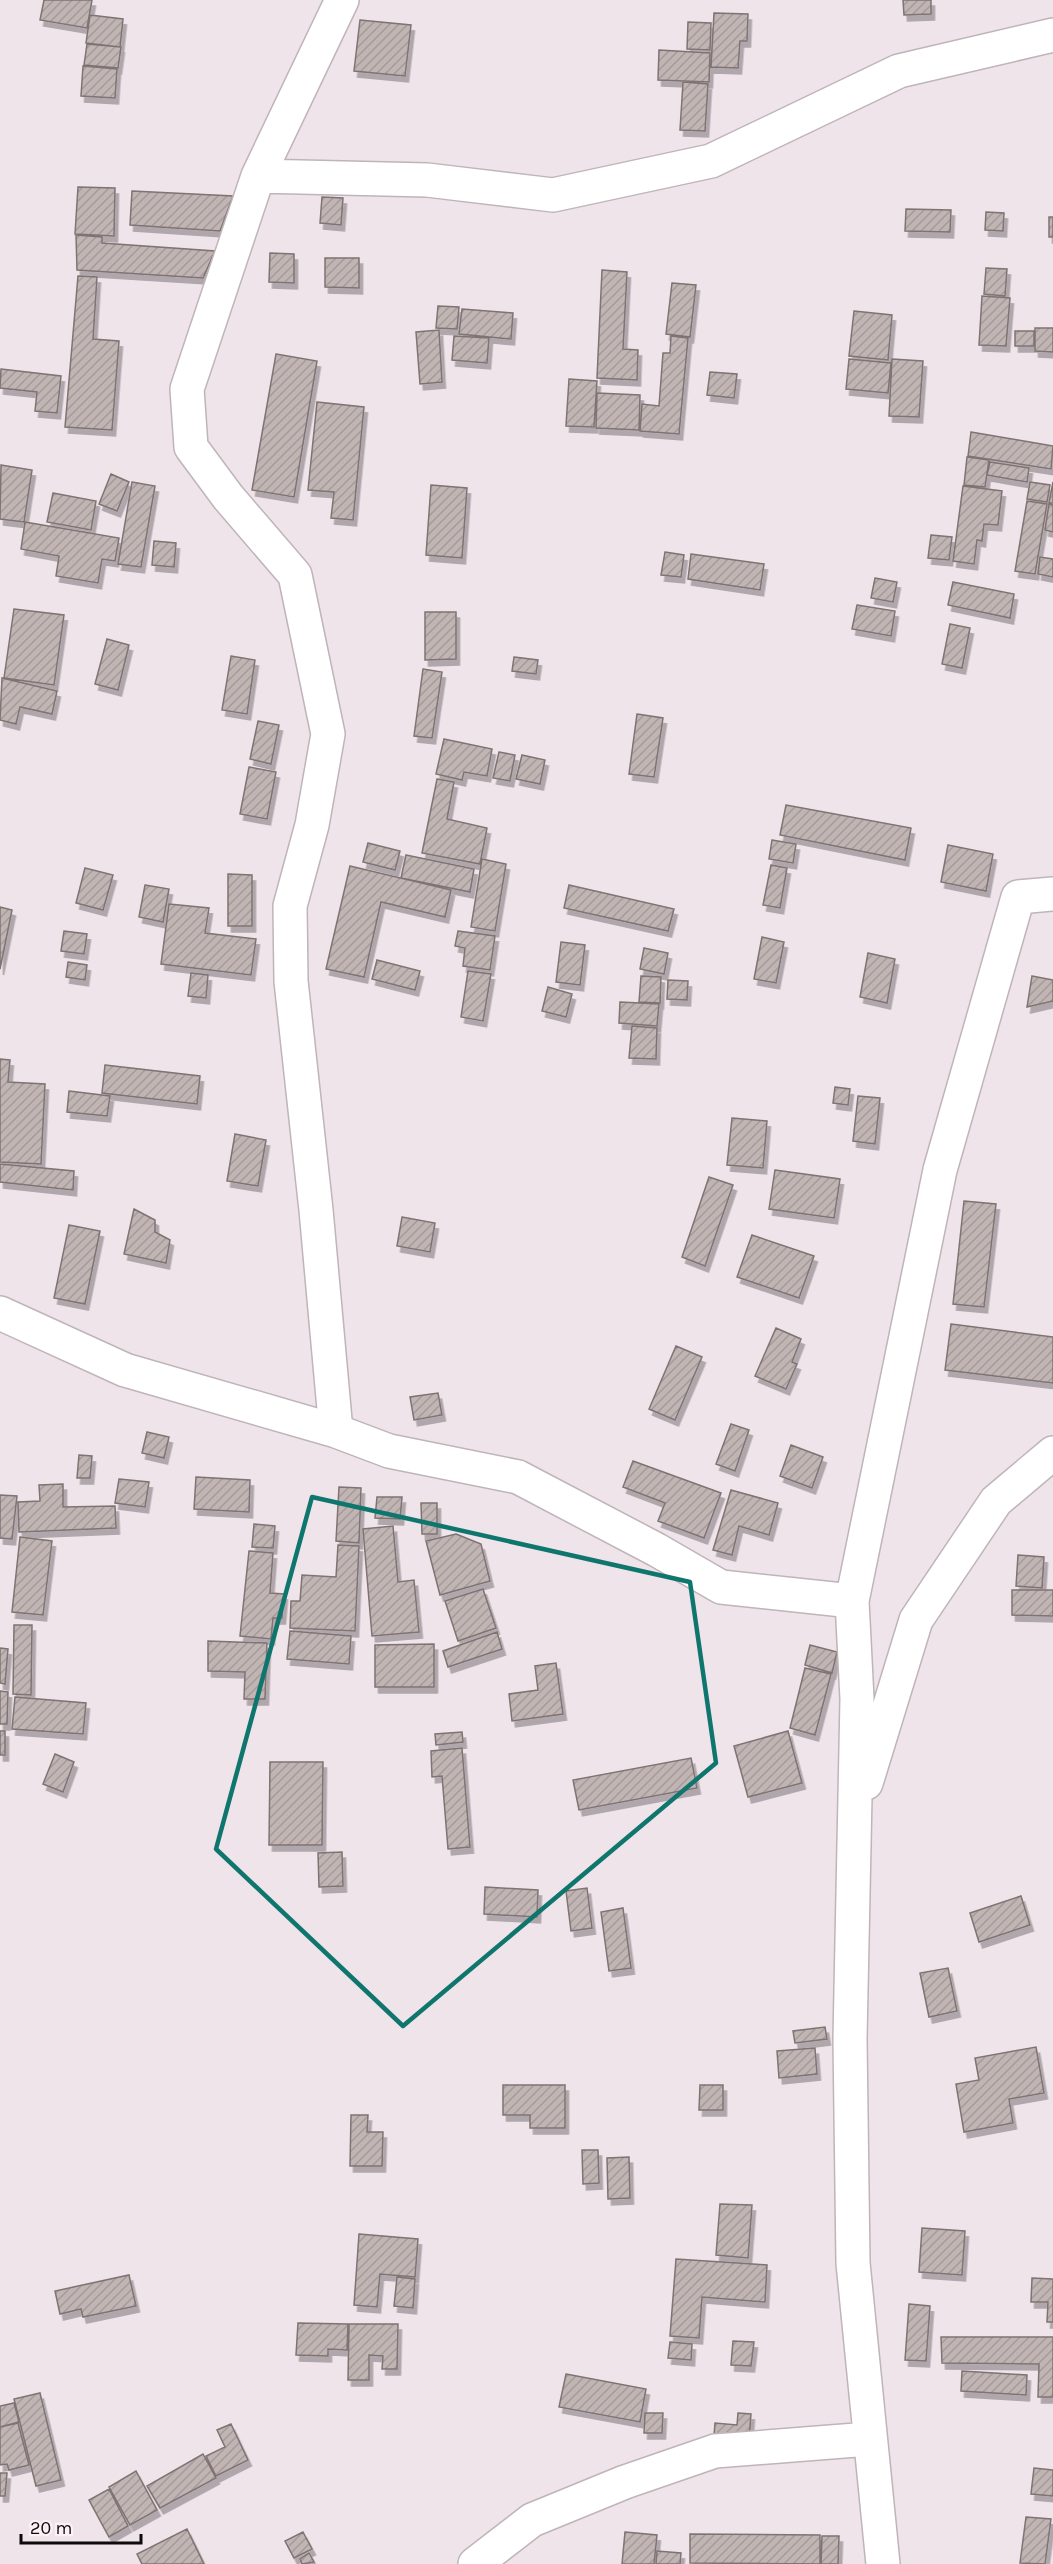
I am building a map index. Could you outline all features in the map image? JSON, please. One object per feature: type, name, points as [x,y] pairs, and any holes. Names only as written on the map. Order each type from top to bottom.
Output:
[{"type":"street","points":[[336,1431],[316,1210],[291,981],[290,906],[312,825],[328,734],[295,575],[228,497],[192,447],[187,388],[258,176],[342,0]]},
{"type":"street","points":[[258,176],[427,180],[553,195],[711,160],[899,71],[1053,35]]},
{"type":"street","points":[[883,2564],[853,2263],[850,2039],[857,1699],[852,1601],[940,1170],[1014,908],[1018,897],[1053,894]]},
{"type":"street","points":[[0,1313],[125,1370],[336,1431],[389,1450],[518,1477],[657,1550],[721,1587],[852,1601]]},
{"type":"street","points":[[855,1818],[916,1620],[996,1501],[1053,1453]]},
{"type":"street","points":[[475,2564],[532,2520],[625,2482],[715,2451],[869,2439]]},
{"type":"highlighted area","points":[[312,1497],[690,1582],[716,1763],[403,2026],[216,1849]]},
{"type":"building","points":[[44,0],[92,0],[87,28],[40,20]]},
{"type":"building","points":[[903,0],[931,0],[931,14],[904,15]]},
{"type":"building","points":[[714,13],[748,14],[747,41],[740,41],[738,68],[711,67]]},
{"type":"building","points":[[90,15],[123,19],[120,47],[86,43]]},
{"type":"building","points":[[360,20],[411,25],[405,76],[354,71]]},
{"type":"building","points":[[688,22],[711,23],[710,50],[687,49]]},
{"type":"building","points":[[87,44],[121,47],[118,68],[84,65]]},
{"type":"building","points":[[659,50],[710,53],[709,82],[658,80]]},
{"type":"building","points":[[83,66],[117,69],[115,98],[81,96]]},
{"type":"building","points":[[683,82],[708,84],[705,131],[680,130]]},
{"type":"building","points":[[78,187],[115,188],[114,236],[75,234]]},
{"type":"building","points":[[132,191],[233,196],[220,231],[130,225]]},
{"type":"building","points":[[322,197],[343,198],[341,225],[320,223]]},
{"type":"building","points":[[906,209],[951,210],[950,232],[905,231]]},
{"type":"building","points":[[986,212],[1004,213],[1003,231],[985,230]]},
{"type":"building","points":[[1049,217],[1053,217],[1053,237],[1049,237]]},
{"type":"building","points":[[76,235],[102,237],[102,243],[215,251],[203,278],[77,270]]},
{"type":"building","points":[[270,253],[294,254],[294,283],[269,282]]},
{"type":"building","points":[[325,258],[359,258],[359,288],[325,287]]},
{"type":"building","points":[[986,268],[1007,269],[1005,296],[984,294]]},
{"type":"building","points":[[602,270],[627,272],[623,349],[638,350],[637,380],[597,378]]},
{"type":"building","points":[[78,276],[97,277],[93,339],[119,341],[112,430],[65,427]]},
{"type":"building","points":[[672,283],[696,285],[690,337],[666,334]]},
{"type":"building","points":[[982,296],[1010,298],[1006,346],[979,345]]},
{"type":"building","points":[[438,306],[459,307],[457,329],[436,328]]},
{"type":"building","points":[[462,309],[513,313],[511,339],[459,334]]},
{"type":"building","points":[[854,311],[892,315],[888,360],[849,356]]},
{"type":"building","points":[[1035,328],[1053,328],[1053,352],[1035,351]]},
{"type":"building","points":[[439,330],[442,382],[420,384],[416,332]]},
{"type":"building","points":[[1015,331],[1034,331],[1034,346],[1015,346]]},
{"type":"building","points":[[454,336],[489,338],[487,363],[452,360]]},
{"type":"building","points":[[671,336],[688,338],[679,434],[640,431],[642,404],[659,406],[663,353],[670,353]]},
{"type":"building","points":[[276,354],[317,361],[294,497],[252,490]]},
{"type":"building","points":[[849,359],[891,363],[888,393],[846,389]]},
{"type":"building","points":[[892,359],[923,361],[919,417],[889,416]]},
{"type":"building","points":[[1,369],[61,376],[57,413],[35,411],[37,392],[0,388]]},
{"type":"building","points":[[710,372],[737,374],[734,398],[707,395]]},
{"type":"building","points":[[569,379],[597,381],[594,427],[566,426]]},
{"type":"building","points":[[597,393],[640,395],[639,430],[596,428]]},
{"type":"building","points":[[317,402],[364,407],[353,520],[331,518],[334,492],[308,490]]},
{"type":"building","points":[[971,432],[1053,446],[1051,469],[968,456]]},
{"type":"building","points":[[967,457],[989,460],[985,487],[964,485]]},
{"type":"building","points":[[990,462],[1029,468],[1027,482],[987,475]]},
{"type":"building","points":[[1,465],[32,470],[24,522],[0,519]]},
{"type":"building","points":[[111,474],[129,482],[117,511],[99,504]]},
{"type":"building","points":[[132,482],[155,486],[141,567],[118,564]]},
{"type":"building","points":[[1030,482],[1050,485],[1047,502],[1027,499]]},
{"type":"building","points":[[1053,482],[1053,503],[1049,503]]},
{"type":"building","points":[[431,485],[467,488],[462,558],[426,555]]},
{"type":"building","points":[[963,486],[1002,491],[998,525],[984,524],[982,541],[977,540],[974,564],[953,561]]},
{"type":"building","points":[[53,493],[96,501],[91,530],[47,522]]},
{"type":"building","points":[[1027,501],[1047,504],[1035,574],[1015,571]]},
{"type":"building","points":[[1049,504],[1053,505],[1053,532],[1045,530]]},
{"type":"building","points":[[25,522],[119,538],[115,561],[102,559],[98,583],[56,576],[59,556],[21,549]]},
{"type":"building","points":[[931,535],[952,537],[949,560],[928,558]]},
{"type":"building","points":[[154,541],[176,543],[174,567],[152,565]]},
{"type":"building","points":[[665,552],[684,555],[681,577],[661,575]]},
{"type":"building","points":[[691,554],[764,564],[760,590],[688,579]]},
{"type":"building","points":[[1040,557],[1053,559],[1053,577],[1038,574]]},
{"type":"building","points":[[875,578],[897,582],[893,602],[871,598]]},
{"type":"building","points":[[953,582],[1014,594],[1010,618],[948,605]]},
{"type":"building","points":[[857,605],[895,611],[891,636],[852,629]]},
{"type":"building","points":[[14,609],[64,615],[54,685],[4,678]]},
{"type":"building","points":[[425,612],[456,612],[456,659],[425,660]]},
{"type":"building","points":[[950,624],[970,628],[962,668],[942,664]]},
{"type":"building","points":[[107,639],[129,645],[118,690],[95,684]]},
{"type":"building","points":[[231,656],[255,660],[247,714],[222,710]]},
{"type":"building","points":[[514,657],[538,660],[536,674],[512,671]]},
{"type":"building","points":[[423,669],[442,672],[432,738],[414,736]]},
{"type":"building","points":[[2,678],[57,691],[52,714],[20,707],[16,724],[0,720]]},
{"type":"building","points":[[637,714],[663,718],[654,777],[629,774]]},
{"type":"building","points":[[258,721],[279,725],[271,764],[250,759]]},
{"type":"building","points":[[444,739],[492,749],[487,776],[464,772],[462,780],[436,774]]},
{"type":"building","points":[[499,752],[515,755],[510,781],[493,778]]},
{"type":"building","points":[[522,755],[545,760],[540,784],[516,779]]},
{"type":"building","points":[[249,767],[276,772],[267,819],[240,814]]},
{"type":"building","points":[[437,779],[454,782],[447,819],[487,828],[480,864],[422,853]]},
{"type":"building","points":[[786,805],[911,828],[905,860],[780,835]]},
{"type":"building","points":[[772,840],[796,844],[793,863],[769,859]]},
{"type":"building","points":[[368,843],[400,851],[395,870],[363,862]]},
{"type":"building","points":[[948,845],[993,854],[986,891],[941,882]]},
{"type":"building","points":[[406,855],[474,869],[470,892],[401,878]]},
{"type":"building","points":[[482,859],[506,864],[495,931],[471,927]]},
{"type":"building","points":[[771,865],[787,868],[780,908],[763,905]]},
{"type":"building","points":[[350,866],[451,890],[445,917],[381,902],[364,977],[326,969]]},
{"type":"building","points":[[85,868],[113,875],[103,910],[76,903]]},
{"type":"building","points":[[228,874],[252,875],[252,926],[228,926]]},
{"type":"building","points":[[145,885],[169,889],[163,922],[139,917]]},
{"type":"building","points":[[569,885],[674,909],[668,931],[564,908]]},
{"type":"building","points":[[169,904],[209,908],[205,933],[256,939],[251,975],[161,964]]},
{"type":"building","points":[[0,907],[12,910],[0,969]]},
{"type":"building","points":[[64,931],[87,934],[84,954],[61,951]]},
{"type":"building","points":[[458,931],[495,936],[490,970],[463,966],[465,948],[455,946]]},
{"type":"building","points":[[762,937],[784,942],[776,983],[754,979]]},
{"type":"building","points":[[561,942],[585,945],[580,985],[556,982]]},
{"type":"building","points":[[644,948],[668,953],[664,974],[640,969]]},
{"type":"building","points":[[868,953],[895,959],[887,1003],[860,997]]},
{"type":"building","points":[[377,960],[420,971],[415,990],[372,979]]},
{"type":"building","points":[[68,962],[87,965],[85,980],[66,977]]},
{"type":"building","points":[[468,971],[491,974],[483,1021],[461,1017]]},
{"type":"building","points":[[191,973],[208,975],[206,998],[188,996]]},
{"type":"building","points":[[641,976],[661,977],[660,1003],[639,1002]]},
{"type":"building","points":[[1032,976],[1053,980],[1053,1001],[1027,1007]]},
{"type":"building","points":[[668,980],[688,981],[687,1000],[667,999]]},
{"type":"building","points":[[548,987],[572,994],[566,1017],[542,1011]]},
{"type":"building","points":[[620,1002],[659,1004],[657,1026],[619,1023]]},
{"type":"building","points":[[632,1026],[657,1028],[656,1059],[629,1058]]},
{"type":"building","points":[[0,1059],[10,1060],[8,1082],[45,1084],[41,1164],[0,1162]]},
{"type":"building","points":[[105,1065],[200,1076],[197,1104],[102,1093]]},
{"type":"building","points":[[835,1087],[850,1089],[848,1105],[833,1103]]},
{"type":"building","points":[[69,1091],[110,1096],[107,1116],[67,1112]]},
{"type":"building","points":[[858,1096],[880,1098],[875,1144],[853,1141]]},
{"type":"building","points":[[732,1118],[767,1121],[763,1168],[727,1165]]},
{"type":"building","points":[[235,1134],[266,1140],[258,1186],[227,1181]]},
{"type":"building","points":[[0,1164],[74,1171],[73,1190],[0,1182]]},
{"type":"building","points":[[775,1170],[840,1179],[834,1218],[769,1209]]},
{"type":"building","points":[[709,1177],[733,1185],[705,1266],[682,1257]]},
{"type":"building","points":[[964,1201],[996,1204],[984,1307],[953,1304]]},
{"type":"building","points":[[134,1209],[155,1220],[155,1232],[170,1240],[166,1263],[124,1254]]},
{"type":"building","points":[[402,1217],[435,1223],[430,1252],[397,1246]]},
{"type":"building","points":[[69,1225],[100,1231],[85,1304],[54,1298]]},
{"type":"building","points":[[752,1235],[814,1256],[799,1298],[737,1277]]},
{"type":"building","points":[[951,1324],[1053,1337],[1053,1383],[945,1370]]},
{"type":"building","points":[[776,1328],[801,1339],[792,1362],[797,1364],[786,1389],[755,1376]]},
{"type":"building","points":[[676,1346],[702,1357],[675,1420],[649,1409]]},
{"type":"building","points":[[438,1393],[442,1415],[414,1420],[410,1397]]},
{"type":"building","points":[[731,1424],[749,1430],[735,1471],[716,1464]]},
{"type":"building","points":[[147,1432],[169,1437],[164,1458],[142,1453]]},
{"type":"building","points":[[791,1445],[823,1457],[812,1488],[780,1476]]},
{"type":"building","points":[[79,1455],[92,1456],[90,1478],[77,1478]]},
{"type":"building","points":[[633,1461],[721,1493],[704,1538],[658,1521],[665,1503],[623,1487]]},
{"type":"building","points":[[196,1477],[250,1480],[249,1512],[194,1509]]},
{"type":"building","points":[[119,1479],[149,1482],[145,1507],[115,1503]]},
{"type":"building","points":[[63,1484],[63,1507],[115,1506],[116,1528],[19,1532],[18,1502],[40,1501],[39,1485]]},
{"type":"building","points":[[339,1487],[361,1488],[359,1543],[336,1541]]},
{"type":"building","points":[[731,1490],[778,1503],[769,1535],[739,1526],[732,1555],[713,1550]]},
{"type":"building","points":[[0,1495],[17,1496],[12,1539],[0,1538]]},
{"type":"building","points":[[377,1497],[402,1497],[400,1519],[375,1518]]},
{"type":"building","points":[[421,1503],[437,1503],[437,1534],[422,1534]]},
{"type":"building","points":[[254,1524],[275,1526],[273,1548],[252,1547]]},
{"type":"building","points":[[393,1526],[398,1582],[414,1580],[419,1632],[372,1636],[363,1529]]},
{"type":"building","points":[[456,1534],[481,1544],[490,1581],[440,1595],[426,1541]]},
{"type":"building","points":[[20,1537],[52,1541],[43,1615],[12,1612]]},
{"type":"building","points":[[338,1545],[359,1546],[355,1631],[290,1628],[291,1601],[300,1601],[302,1575],[336,1577]]},
{"type":"building","points":[[249,1551],[273,1553],[270,1593],[284,1594],[282,1618],[273,1618],[271,1639],[240,1636]]},
{"type":"building","points":[[1018,1555],[1044,1557],[1042,1588],[1016,1586]]},
{"type":"building","points":[[483,1589],[496,1628],[458,1641],[445,1601]]},
{"type":"building","points":[[1012,1590],[1053,1590],[1053,1616],[1012,1615]]},
{"type":"building","points":[[14,1625],[32,1625],[31,1695],[13,1694]]},
{"type":"building","points":[[290,1631],[351,1636],[349,1664],[287,1659]]},
{"type":"building","points":[[497,1632],[502,1649],[448,1667],[443,1651]]},
{"type":"building","points":[[208,1641],[267,1643],[265,1699],[244,1699],[245,1672],[208,1671]]},
{"type":"building","points":[[434,1644],[434,1687],[375,1687],[375,1645]]},
{"type":"building","points":[[810,1645],[837,1652],[832,1673],[805,1665]]},
{"type":"building","points":[[0,1648],[8,1649],[5,1684],[0,1683]]},
{"type":"building","points":[[556,1663],[563,1714],[512,1721],[509,1694],[538,1690],[535,1666]]},
{"type":"building","points":[[805,1668],[831,1674],[815,1735],[790,1728]]},
{"type":"building","points":[[0,1691],[8,1692],[7,1724],[0,1724]]},
{"type":"building","points":[[15,1697],[86,1703],[83,1734],[12,1729]]},
{"type":"building","points":[[0,1731],[5,1731],[5,1755],[0,1755]]},
{"type":"building","points":[[788,1731],[802,1783],[748,1797],[734,1746]]},
{"type":"building","points":[[462,1732],[463,1742],[436,1745],[435,1734]]},
{"type":"building","points":[[462,1748],[470,1847],[448,1849],[442,1776],[432,1777],[431,1751]]},
{"type":"building","points":[[55,1754],[74,1762],[63,1792],[43,1784]]},
{"type":"building","points":[[691,1758],[697,1788],[579,1810],[573,1780]]},
{"type":"building","points":[[270,1762],[323,1762],[322,1845],[269,1845]]},
{"type":"building","points":[[342,1852],[343,1886],[319,1887],[318,1853]]},
{"type":"building","points":[[485,1887],[538,1890],[537,1917],[484,1914]]},
{"type":"building","points":[[587,1888],[592,1928],[571,1931],[566,1891]]},
{"type":"building","points":[[1021,1896],[1030,1925],[979,1942],[970,1913]]},
{"type":"building","points":[[623,1908],[631,1968],[609,1971],[601,1912]]},
{"type":"building","points":[[948,1968],[957,2011],[929,2017],[920,1973]]},
{"type":"building","points":[[825,2027],[827,2039],[795,2043],[793,2031]]},
{"type":"building","points":[[1036,2047],[1044,2093],[1009,2099],[1013,2123],[964,2132],[956,2084],[979,2080],[975,2058]]},
{"type":"building","points":[[815,2048],[817,2074],[779,2078],[777,2051]]},
{"type":"building","points":[[503,2085],[565,2085],[565,2128],[530,2128],[530,2115],[503,2115]]},
{"type":"building","points":[[700,2085],[723,2085],[723,2110],[699,2110]]},
{"type":"building","points":[[351,2115],[368,2115],[367,2132],[383,2132],[382,2166],[350,2166]]},
{"type":"building","points":[[582,2150],[598,2150],[599,2183],[583,2184]]},
{"type":"building","points":[[629,2157],[630,2198],[608,2199],[607,2158]]},
{"type":"building","points":[[720,2204],[752,2205],[748,2258],[716,2255]]},
{"type":"building","points":[[922,2228],[965,2231],[962,2275],[919,2272]]},
{"type":"building","points":[[359,2234],[418,2239],[415,2277],[380,2274],[377,2307],[354,2305]]},
{"type":"building","points":[[676,2259],[767,2265],[765,2302],[702,2297],[699,2338],[670,2336]]},
{"type":"building","points":[[129,2275],[136,2306],[83,2317],[81,2309],[60,2314],[55,2291]]},
{"type":"building","points":[[397,2277],[415,2279],[413,2308],[394,2306]]},
{"type":"building","points":[[1032,2278],[1053,2279],[1053,2322],[1047,2322],[1048,2302],[1031,2302]]},
{"type":"building","points":[[909,2304],[930,2306],[926,2361],[905,2360]]},
{"type":"building","points":[[298,2323],[348,2324],[347,2350],[328,2349],[328,2356],[296,2355]]},
{"type":"building","points":[[349,2324],[398,2324],[397,2369],[382,2369],[383,2356],[369,2355],[369,2380],[348,2380]]},
{"type":"building","points":[[941,2337],[1053,2337],[1053,2397],[1038,2397],[1039,2364],[942,2363]]},
{"type":"building","points":[[733,2341],[754,2342],[751,2366],[731,2365]]},
{"type":"building","points":[[670,2342],[692,2344],[691,2360],[668,2358]]},
{"type":"building","points":[[962,2371],[1027,2375],[1026,2395],[961,2391]]},
{"type":"building","points":[[566,2374],[646,2389],[640,2422],[559,2407]]},
{"type":"building","points":[[40,2393],[61,2480],[36,2486],[14,2399]]},
{"type":"building","points":[[14,2403],[19,2422],[0,2427],[0,2406]]},
{"type":"building","points":[[645,2413],[663,2413],[662,2433],[644,2433]]},
{"type":"building","points":[[738,2413],[751,2414],[749,2440],[714,2436],[715,2423],[737,2425]]},
{"type":"building","points":[[18,2423],[29,2465],[9,2470],[7,2464],[0,2465],[0,2427]]},
{"type":"building","points":[[231,2424],[248,2460],[216,2476],[206,2456],[225,2447],[217,2430]]},
{"type":"building","points":[[203,2454],[216,2478],[160,2508],[147,2486]]},
{"type":"building","points":[[1034,2468],[1053,2470],[1053,2496],[1031,2494]]},
{"type":"building","points":[[136,2471],[157,2510],[130,2525],[109,2487]]},
{"type":"building","points":[[0,2473],[7,2473],[5,2496],[0,2496]]},
{"type":"building","points":[[109,2489],[128,2526],[109,2537],[89,2500]]},
{"type":"building","points":[[1026,2517],[1051,2519],[1045,2564],[1020,2563]]},
{"type":"building","points":[[187,2529],[204,2564],[142,2564],[137,2554]]},
{"type":"building","points":[[303,2532],[312,2549],[294,2558],[285,2541]]},
{"type":"building","points":[[625,2532],[657,2535],[654,2564],[622,2564]]},
{"type":"building","points":[[690,2534],[820,2535],[820,2564],[690,2563]]},
{"type":"building","points":[[822,2536],[839,2536],[838,2564],[821,2564]]},
{"type":"building","points":[[657,2551],[681,2553],[680,2564],[656,2564]]},
{"type":"building","points":[[309,2553],[314,2562],[302,2564],[300,2559]]}]
